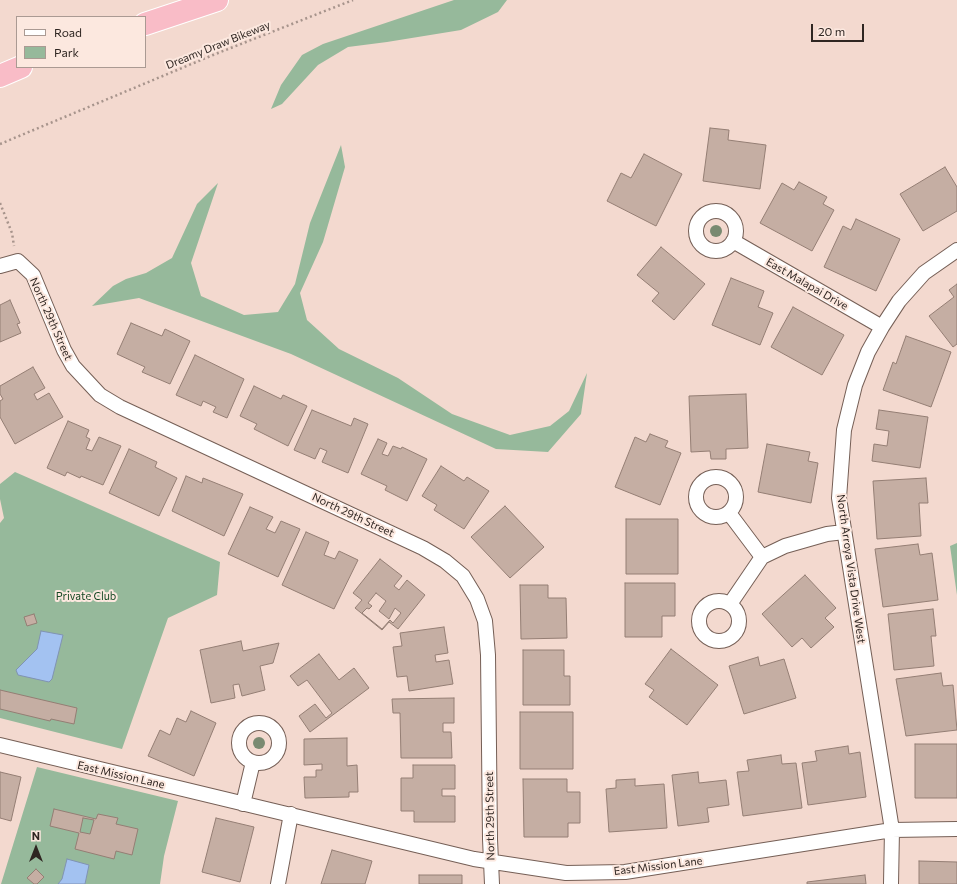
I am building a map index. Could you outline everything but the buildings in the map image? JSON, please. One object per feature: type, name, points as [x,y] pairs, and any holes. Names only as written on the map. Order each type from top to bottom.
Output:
[{"type":"highway","points":[[143,16],[182,0]]},
{"type":"highway","points":[[146,24],[217,0]]},
{"type":"highway","points":[[0,76],[19,68]]},
{"type":"street","name":"East Malapai Drive","points":[[733,241],[882,327]]},
{"type":"street","name":"North Arroya Vista Drive West","points":[[891,884],[892,830],[839,498],[844,430],[856,385],[868,352],[882,327],[899,301],[924,273],[957,250]]},
{"type":"street","points":[[0,266],[18,261]]},
{"type":"street","name":"North 29th Street","points":[[18,261],[33,275],[64,350],[73,366],[100,395],[120,407],[423,548],[445,561],[463,576],[477,599],[486,628],[488,655],[492,884]]},
{"type":"street","points":[[729,513],[762,557]]},
{"type":"street","points":[[730,604],[762,557],[785,546],[827,534],[844,532]]},
{"type":"street","name":"East Mission Lane","points":[[0,745],[474,859],[566,873],[625,872],[892,830],[957,829]]},
{"type":"street","points":[[243,804],[253,762]]},
{"type":"street","points":[[278,884],[291,814]]},
{"type":"path","name":"Dreamy Draw Bikeway","points":[[0,144],[213,55],[354,0]]},
{"type":"path","points":[[0,203],[12,233],[18,261]]},
{"type":"green space","points":[[454,0],[507,0],[498,12],[461,30],[348,47],[318,65],[282,104],[271,109],[281,85],[302,55],[323,44]]},
{"type":"green space","points":[[341,145],[345,167],[323,242],[300,293],[307,320],[339,349],[398,378],[452,414],[510,435],[550,426],[569,411],[587,373],[581,414],[548,452],[496,449],[291,354],[139,298],[92,306],[113,286],[126,279],[146,273],[172,258],[197,204],[218,183],[191,263],[201,296],[244,315],[278,312],[295,284],[310,223]]},
{"type":"green space","name":"Private Club","points":[[15,472],[220,562],[217,595],[168,618],[122,749],[0,718],[0,523],[4,518],[0,499],[0,484]]},
{"type":"green space","points":[[957,543],[957,595],[950,546]]},
{"type":"green space","points":[[37,767],[178,801],[164,856],[160,884],[1,884]]},
{"type":"water","points":[[41,631],[63,635],[52,679],[49,682],[18,675],[16,670],[37,649]]},
{"type":"water","points":[[67,859],[89,865],[85,884],[58,884],[62,879]]}]
